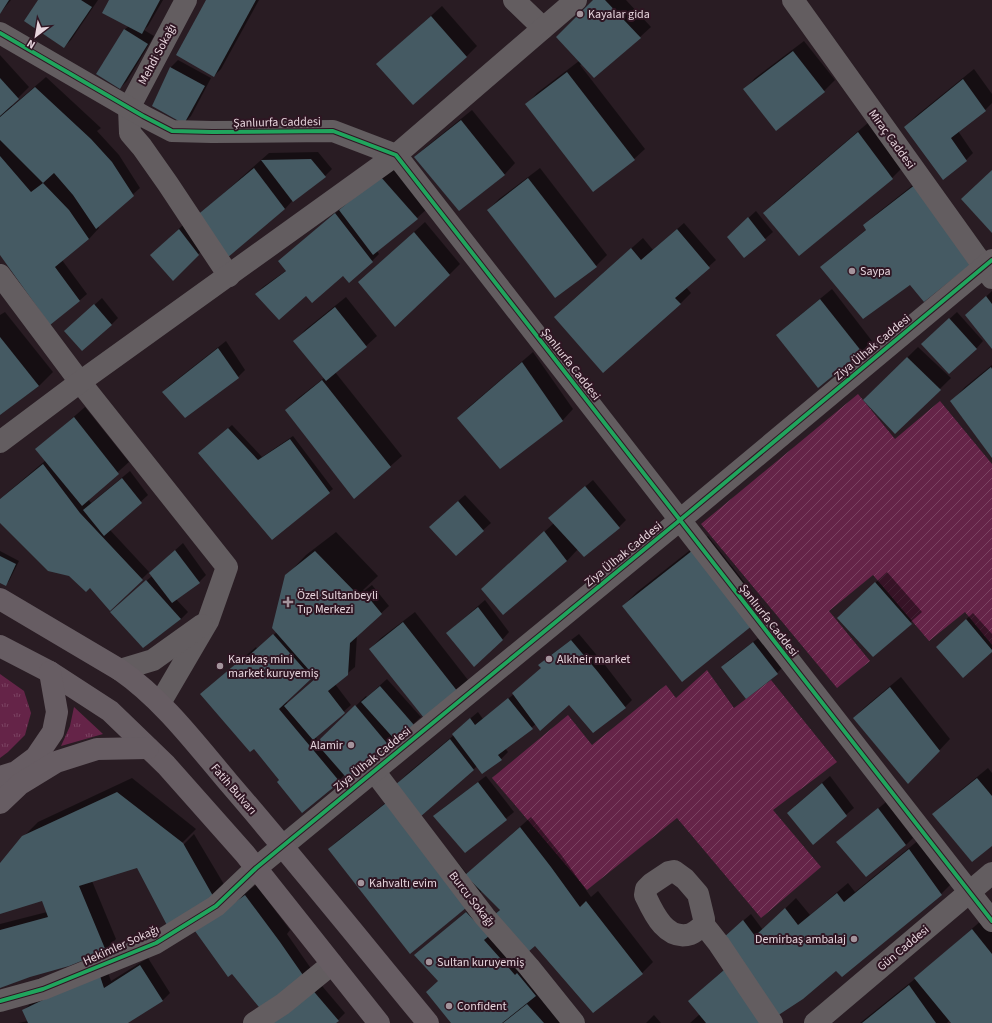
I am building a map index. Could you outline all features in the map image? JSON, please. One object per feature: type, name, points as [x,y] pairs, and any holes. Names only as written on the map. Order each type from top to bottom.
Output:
[{"type":"main road","name":"Fatih Bulvarı","points":[[0,599],[120,670],[160,703],[282,846],[428,1023]]},
{"type":"main road","points":[[0,646],[50,672],[110,711],[148,748],[171,771],[256,868],[379,1023]]},
{"type":"main road","points":[[0,778],[16,772],[36,757],[53,732],[57,712],[50,672]]},
{"type":"main road","points":[[0,803],[20,784],[56,762],[97,749],[148,748]]},
{"type":"street","name":"Mehdi Sokağı","points":[[129,108],[186,0]]},
{"type":"street","points":[[514,0],[543,28]]},
{"type":"street","points":[[0,442],[80,382],[396,155],[576,0]]},
{"type":"street","name":"Miraç Caddesi","points":[[793,0],[989,268]]},
{"type":"street","name":"Şanlıurfa Caddesi","points":[[0,33],[129,108],[172,131],[333,131],[396,155],[992,921]]},
{"type":"street","points":[[129,108],[130,133],[142,147],[168,184],[229,276]]},
{"type":"street","name":"Ziya Ülhak Caddesi","points":[[256,868],[989,268]]},
{"type":"street","points":[[3,286],[227,567],[208,621],[160,703]]},
{"type":"street","points":[[120,670],[153,660],[208,621]]},
{"type":"street","name":"Burcu Sokağı","points":[[374,771],[486,917],[574,1023]]},
{"type":"street","name":"Hekimler Sokağı","points":[[0,1001],[43,989],[156,943],[216,906],[256,868]]},
{"type":"street","name":"Gün Caddesi","points":[[815,1023],[992,873]]},
{"type":"street","points":[[704,926],[772,1023]]},
{"type":"street","points":[[254,1023],[284,1004],[332,964]]},
{"type":"green space","points":[[858,394],[895,439],[940,401],[992,464],[992,645],[965,612],[929,641],[873,575],[829,611],[870,661],[837,688],[701,524]]},
{"type":"green space","points":[[707,670],[734,708],[771,680],[837,762],[773,810],[821,867],[761,918],[677,818],[587,890],[492,778],[568,715],[592,745],[666,685],[676,698]]},
{"type":"green space","points":[[0,674],[24,691],[31,713],[25,735],[0,758]]},
{"type":"green space","points":[[74,707],[103,734],[61,746],[70,726]]},
{"type":"building","points":[[0,0],[9,0],[0,14]]},
{"type":"building","points":[[38,0],[81,0],[92,7],[64,48],[24,21]]},
{"type":"building","points":[[109,0],[160,0],[142,34],[102,13]]},
{"type":"building","points":[[206,0],[256,0],[214,77],[176,55]]},
{"type":"building","points":[[593,0],[605,0],[641,38],[594,78],[556,37]]},
{"type":"building","points":[[431,16],[467,57],[413,105],[376,64]]},
{"type":"building","points":[[124,29],[148,44],[120,89],[96,74]]},
{"type":"building","points":[[793,51],[825,92],[776,131],[743,89]]},
{"type":"building","points":[[170,67],[205,86],[184,124],[152,106]]},
{"type":"building","points":[[567,72],[635,160],[593,192],[525,104]]},
{"type":"building","points":[[0,78],[19,99],[0,116]]},
{"type":"building","points":[[963,79],[986,111],[951,138],[967,161],[943,180],[904,127]]},
{"type":"building","points":[[35,87],[91,139],[112,162],[134,196],[96,229],[73,195],[54,173],[43,183],[0,140],[0,117]]},
{"type":"building","points":[[461,120],[505,175],[459,211],[414,157]]},
{"type":"building","points":[[858,132],[893,179],[799,256],[763,213]]},
{"type":"building","points":[[0,156],[31,192],[43,183],[69,210],[89,239],[55,267],[80,301],[50,325],[0,255]]},
{"type":"building","points":[[311,159],[326,177],[293,202],[261,160]]},
{"type":"building","points":[[254,168],[285,209],[227,258],[195,217]]},
{"type":"building","points":[[992,170],[992,233],[961,199]]},
{"type":"building","points":[[380,176],[418,219],[373,255],[339,210]]},
{"type":"building","points":[[528,178],[597,267],[555,298],[487,210]]},
{"type":"building","points":[[916,184],[975,261],[924,302],[910,285],[863,319],[820,267],[866,230],[863,225]]},
{"type":"building","points":[[335,213],[373,262],[349,283],[343,276],[312,303],[306,296],[279,320],[255,294],[286,271],[278,261]]},
{"type":"building","points":[[748,217],[766,240],[744,258],[727,237]]},
{"type":"building","points":[[179,229],[199,255],[173,281],[150,255]]},
{"type":"building","points":[[677,229],[710,268],[675,298],[681,304],[603,373],[554,317],[631,248],[641,260]]},
{"type":"building","points":[[414,232],[450,275],[395,327],[358,282]]},
{"type":"building","points":[[986,296],[992,304],[992,349],[965,315]]},
{"type":"building","points":[[820,299],[862,352],[818,388],[776,335]]},
{"type":"building","points":[[94,304],[112,325],[82,351],[64,331]]},
{"type":"building","points":[[335,307],[367,347],[326,381],[293,341]]},
{"type":"building","points":[[949,318],[977,349],[949,374],[921,344]]},
{"type":"building","points":[[0,337],[39,386],[0,415]]},
{"type":"building","points":[[218,348],[239,378],[185,418],[162,392]]},
{"type":"building","points":[[907,357],[941,390],[895,434],[863,400]]},
{"type":"building","points":[[522,362],[563,421],[500,469],[457,418]]},
{"type":"building","points":[[991,367],[992,369],[992,458],[950,401]]},
{"type":"building","points":[[322,380],[391,467],[354,499],[285,410]]},
{"type":"building","points":[[74,417],[119,474],[82,506],[35,449]]},
{"type":"building","points":[[228,428],[258,460],[290,439],[330,493],[272,540],[198,453]]},
{"type":"building","points":[[43,464],[80,513],[143,580],[110,611],[90,588],[86,592],[69,576],[48,571],[0,523],[0,499]]},
{"type":"building","points":[[122,478],[142,503],[104,536],[83,510]]},
{"type":"building","points":[[585,486],[620,528],[584,557],[548,518]]},
{"type":"building","points":[[458,501],[484,531],[456,556],[429,527]]},
{"type":"building","points":[[544,531],[567,561],[503,615],[481,589]]},
{"type":"building","points":[[175,550],[200,583],[172,603],[149,573]]},
{"type":"building","points":[[693,550],[753,625],[682,682],[622,606]]},
{"type":"building","points":[[315,551],[359,596],[364,592],[382,614],[350,643],[348,675],[328,691],[345,713],[313,740],[284,706],[316,678],[272,628],[285,575]]},
{"type":"building","points":[[0,556],[16,564],[6,586],[0,583]]},
{"type":"building","points":[[146,580],[181,619],[143,648],[110,612]]},
{"type":"building","points":[[875,582],[912,624],[873,657],[837,618]]},
{"type":"building","points":[[478,607],[503,640],[474,667],[446,633]]},
{"type":"building","points":[[966,619],[992,650],[992,652],[963,678],[936,647]]},
{"type":"building","points":[[403,622],[458,692],[424,718],[369,649]]},
{"type":"building","points":[[273,634],[312,678],[279,709],[340,782],[302,813],[277,782],[279,780],[254,749],[250,752],[200,694],[244,657],[245,659]]},
{"type":"building","points":[[571,640],[626,708],[593,733],[569,705],[540,731],[512,693],[541,668],[538,665]]},
{"type":"building","points":[[753,642],[778,674],[746,699],[721,667]]},
{"type":"building","points":[[380,686],[414,725],[396,741],[361,702]]},
{"type":"building","points":[[890,687],[940,751],[908,784],[853,718]]},
{"type":"building","points":[[508,698],[533,729],[498,755],[502,760],[482,774],[452,734],[470,718],[475,725]]},
{"type":"building","points":[[355,705],[391,748],[351,783],[316,743]]},
{"type":"building","points":[[450,739],[474,770],[420,817],[395,785]]},
{"type":"building","points":[[977,778],[992,796],[992,846],[972,862],[932,814]]},
{"type":"building","points":[[478,782],[507,820],[465,853],[433,816]]},
{"type":"building","points":[[822,783],[847,816],[813,845],[787,813]]},
{"type":"building","points":[[117,792],[183,843],[217,903],[169,929],[137,868],[79,886],[106,951],[69,966],[30,977],[0,988],[0,930],[48,917],[42,901],[0,914],[0,863],[22,836]]},
{"type":"building","points":[[386,803],[472,903],[410,954],[328,849]]},
{"type":"building","points":[[878,808],[906,845],[866,877],[836,842]]},
{"type":"building","points":[[520,827],[580,907],[586,901],[643,974],[593,1013],[535,946],[528,952],[494,915],[500,910],[465,875]]},
{"type":"building","points":[[909,849],[942,895],[842,977],[836,971],[803,999],[777,1016],[722,939],[743,920],[755,936],[785,908],[798,925],[837,893],[844,902]]},
{"type":"building","points":[[245,895],[305,978],[263,1012],[232,974],[228,977],[195,931]]},
{"type":"building","points":[[466,912],[489,936],[484,940],[515,975],[517,973],[536,996],[502,1023],[451,1023],[426,992],[438,981],[414,955]]},
{"type":"building","points":[[972,929],[992,954],[992,1023],[951,1023],[914,978]]},
{"type":"building","points":[[140,965],[163,1001],[128,1023],[28,1023],[22,1010],[99,973],[104,988]]},
{"type":"building","points":[[724,970],[764,1023],[706,1023],[688,1001]]},
{"type":"building","points":[[909,985],[936,1023],[862,1023]]},
{"type":"building","points":[[310,987],[339,1021],[336,1023],[267,1023]]},
{"type":"building","points":[[527,1004],[544,1023],[503,1023]]},
{"type":"cycle path","points":[[0,33],[143,116],[172,131],[333,131],[396,155],[992,921]]},
{"type":"cycle path","points":[[0,1001],[43,989],[156,943],[216,906],[256,868],[680,520],[992,260]]},
{"type":"place","name":"Kayalar gida","points":[[580,14]]},
{"type":"place","name":"Saypa","points":[[852,271]]},
{"type":"place","name":"Özel Sultanbeyli Tıp Merkezi","points":[[288,602]]},
{"type":"place","name":"Alkheir market","points":[[549,659]]},
{"type":"place","name":"Karakaş mini market kuruyemiş","points":[[220,666]]},
{"type":"place","name":"Alamir","points":[[351,745]]},
{"type":"place","name":"Kahvaltı evim","points":[[361,883]]},
{"type":"place","name":"Demirbaş ambalaj","points":[[854,939]]},
{"type":"place","name":"Sultan kuruyemiş","points":[[429,962]]},
{"type":"place","name":"Confident","points":[[449,1006]]}]
